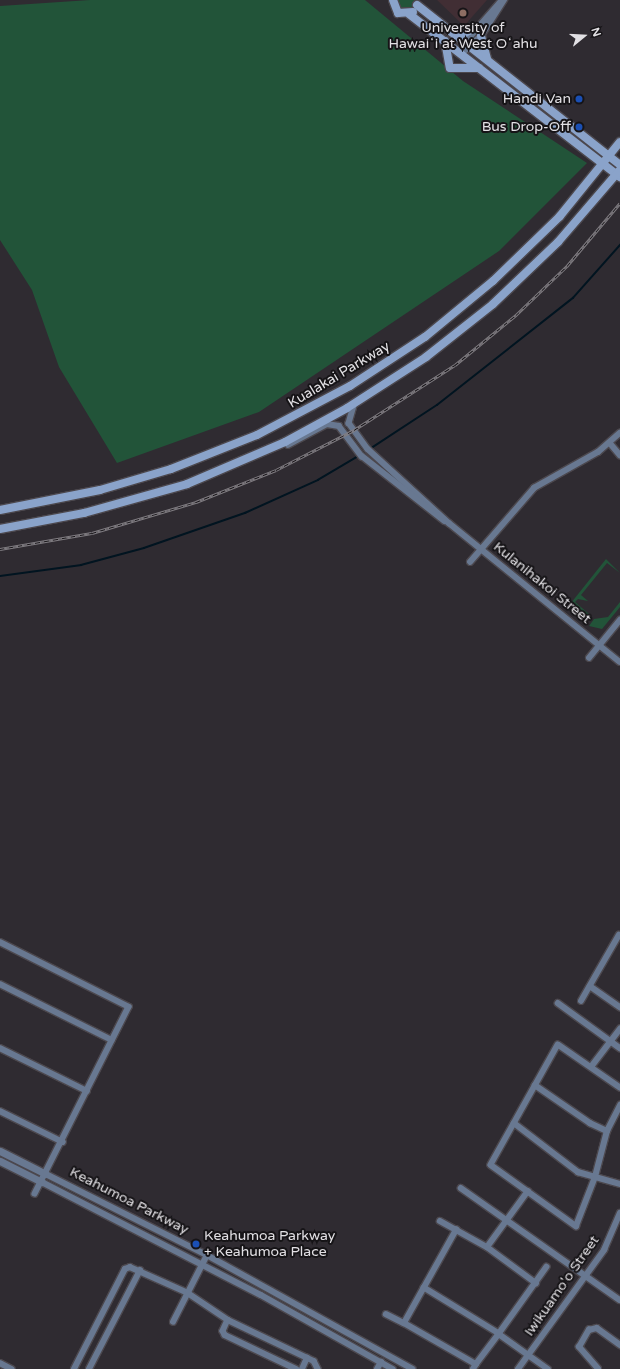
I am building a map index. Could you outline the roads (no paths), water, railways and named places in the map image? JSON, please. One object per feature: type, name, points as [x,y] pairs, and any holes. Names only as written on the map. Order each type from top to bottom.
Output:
[{"type":"main road","points":[[0,529],[133,501],[243,461],[360,401],[445,343],[521,280],[619,174],[409,14],[398,13],[393,0]]},
{"type":"main road","points":[[409,14],[416,2],[449,31],[620,165]]},
{"type":"main road","points":[[449,31],[465,34],[477,27]]},
{"type":"main road","points":[[482,36],[483,50],[490,63]]},
{"type":"main road","points":[[444,40],[450,68]]},
{"type":"main road","points":[[450,68],[461,54]]},
{"type":"main road","points":[[450,68],[481,69]]},
{"type":"main road","name":"Kualakai Parkway","points":[[0,510],[100,490],[171,469],[257,435],[350,386],[424,337],[493,281],[552,224],[604,164],[620,142]]},
{"type":"street","points":[[468,46],[477,27],[503,0]]},
{"type":"street","points":[[461,54],[468,46],[482,36],[503,0]]},
{"type":"street","name":"Kulanihakoi Street","points":[[360,401],[349,414],[352,429],[385,463],[449,522],[620,662]]},
{"type":"street","name":"Kulanihakoi Street","points":[[243,461],[280,448],[328,424],[339,426],[378,468],[449,522]]},
{"type":"street","points":[[470,562],[534,488],[610,443],[620,434]]},
{"type":"street","points":[[610,443],[620,455]]},
{"type":"street","points":[[589,658],[620,620]]},
{"type":"street","points":[[581,1001],[620,935]]},
{"type":"street","points":[[0,942],[129,1007],[63,1142],[35,1194]]},
{"type":"street","points":[[0,984],[112,1040]]},
{"type":"street","points":[[590,986],[620,1007]]},
{"type":"street","points":[[558,1003],[620,1048]]},
{"type":"street","points":[[591,1067],[620,1029]]},
{"type":"street","points":[[620,1088],[558,1045],[491,1165],[576,1226],[595,1177],[607,1131],[620,1105]]},
{"type":"street","points":[[0,1048],[87,1091]]},
{"type":"street","points":[[535,1085],[607,1131]]},
{"type":"street","points":[[0,1110],[63,1142]]},
{"type":"street","points":[[514,1123],[578,1172],[620,1184]]},
{"type":"street","name":"Keahumoa Parkway","points":[[0,1151],[207,1255],[413,1369]]},
{"type":"street","name":"Keahumoa Parkway","points":[[0,1161],[202,1265],[393,1369]]},
{"type":"street","points":[[461,1188],[507,1218],[620,1300]]},
{"type":"street","points":[[487,1247],[528,1191]]},
{"type":"street","name":"Iwikuamo'o Street","points":[[518,1369],[604,1250],[620,1213]]},
{"type":"street","points":[[440,1221],[487,1247],[536,1283]]},
{"type":"street","points":[[404,1323],[456,1230]]},
{"type":"street","points":[[173,1322],[207,1255]]},
{"type":"street","points":[[74,1369],[125,1270],[130,1267],[140,1270],[188,1293],[228,1320],[316,1363],[318,1369]]},
{"type":"street","points":[[386,1314],[404,1323],[475,1366],[547,1267]]},
{"type":"street","points":[[89,1369],[140,1270]]},
{"type":"street","points":[[424,1288],[499,1334],[548,1369]]},
{"type":"street","points":[[228,1320],[223,1331],[225,1335],[296,1369]]},
{"type":"street","points":[[598,1369],[579,1347],[589,1330],[597,1328],[620,1345]]},
{"type":"street","points":[[302,1369],[307,1358]]},
{"type":"street","points":[[377,1369],[381,1362]]},
{"type":"street","points":[[0,1363],[12,1369]]},
{"type":"waterway","points":[[370,449],[437,405],[573,298],[620,245]]},
{"type":"waterway","points":[[0,576],[81,565],[144,548],[245,513],[318,480],[367,451]]},
{"type":"railway","points":[[0,549],[92,533],[196,502],[276,470],[354,430],[455,365],[516,315],[567,266],[620,203]]},
{"type":"place","name":"University of Hawaiʻi at West Oʻahu","points":[[463,13]]},
{"type":"place","name":"Handi Van","points":[[579,99]]},
{"type":"place","name":"Bus Drop-Off","points":[[579,127]]},
{"type":"place","name":"Keahumoa Parkway + Keahumoa Place","points":[[196,1244]]}]
